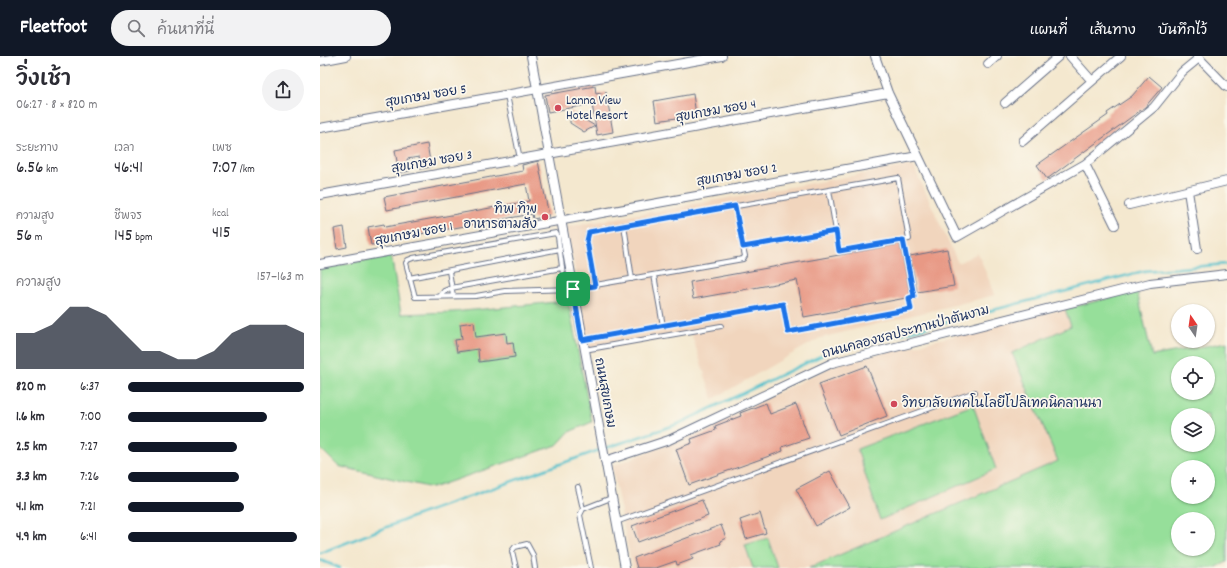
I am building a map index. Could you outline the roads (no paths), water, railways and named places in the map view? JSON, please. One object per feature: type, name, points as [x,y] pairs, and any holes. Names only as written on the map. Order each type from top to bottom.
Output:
[{"type":"street","points":[[320,61],[346,56]]},
{"type":"street","name":"ถนนสุขเกษม","points":[[531,56],[560,220],[569,289],[582,340],[625,568]]},
{"type":"street","name":"สุขเกษม ซอย 5","points":[[320,128],[495,101],[507,95],[722,56]]},
{"type":"street","points":[[875,56],[888,93],[957,237],[1084,164],[1154,107],[1182,72],[1198,57],[1227,86]]},
{"type":"street","points":[[988,64],[997,56]]},
{"type":"street","points":[[1005,103],[1059,56]]},
{"type":"street","points":[[1070,56],[1092,81]]},
{"type":"street","points":[[1023,141],[1121,56]]},
{"type":"street","name":"สุขเกษม ซอย 4","points":[[548,154],[888,93]]},
{"type":"street","name":"สุขเกษม ซอย 3","points":[[320,195],[548,154]]},
{"type":"street","name":"สุขเกษม ซอย 2","points":[[560,220],[918,156]]},
{"type":"street","points":[[1084,164],[1115,225]]},
{"type":"street","points":[[1129,205],[1227,181]]},
{"type":"street","points":[[1188,190],[1197,249]]},
{"type":"street","name":"สุขเกษม ซอย 1","points":[[320,264],[560,220]]},
{"type":"street","name":"ถนนคลองชลประทานป่าตันงาม","points":[[605,461],[670,440],[832,363],[1150,283],[1227,274]]},
{"type":"lane","points":[[507,95],[520,159]]},
{"type":"lane","points":[[595,286],[587,241],[588,234],[592,231],[898,178],[909,239],[839,251],[829,190]]},
{"type":"lane","points":[[569,289],[562,268],[560,249],[556,233],[412,258],[406,263],[415,297],[476,296],[505,291],[569,289],[595,286],[742,259],[745,256],[735,206]]},
{"type":"lane","points":[[624,226],[632,279]]},
{"type":"lane","points":[[743,247],[836,231]]},
{"type":"lane","points":[[582,340],[783,304],[788,332],[911,309],[909,298],[914,296],[903,240]]},
{"type":"lane","points":[[409,278],[560,249]]},
{"type":"lane","points":[[440,296],[444,291],[451,288],[562,268]]},
{"type":"lane","points":[[448,271],[453,296]]},
{"type":"lane","points":[[654,275],[663,326]]},
{"type":"lane","points":[[584,350],[721,326]]},
{"type":"lane","points":[[616,522],[975,392]]},
{"type":"lane","points":[[578,487],[583,509],[580,515],[591,568]]},
{"type":"lane","points":[[583,509],[612,498]]},
{"type":"lane","points":[[516,568],[512,551],[515,547],[527,544],[533,554],[535,568]]},
{"type":"waterway","points":[[320,553],[415,516],[591,453],[678,424],[827,353],[1144,271],[1227,264]]},
{"type":"waterway","points":[[320,560],[340,568]]},
{"type":"place","name":"Lanna View Hotel Resort","points":[[558,108]]},
{"type":"place","name":"ทิพ ทิพ อาหารตามสั่ง","points":[[545,217]]},
{"type":"place","name":"วิทยาลัยเทคโนโลยีโปลิเทคนิคลานนา","points":[[894,404]]}]
